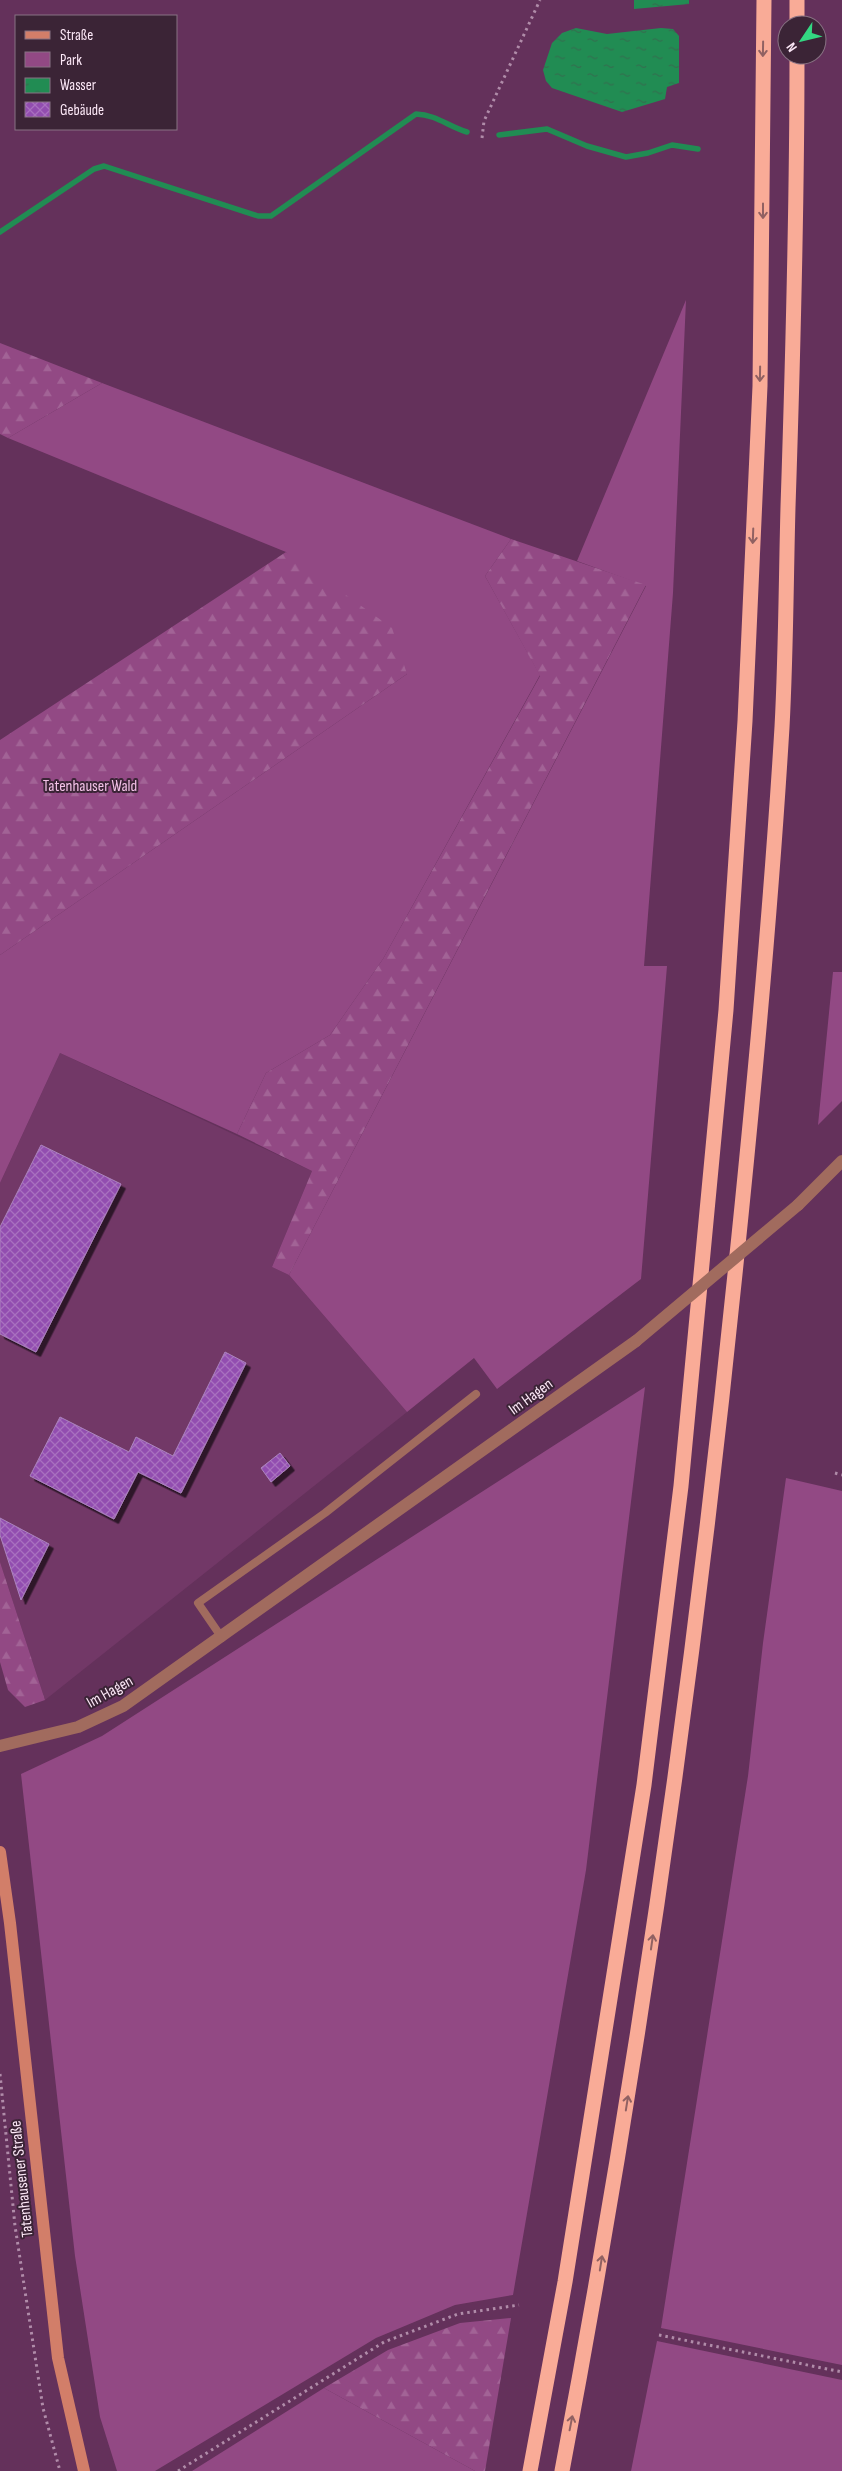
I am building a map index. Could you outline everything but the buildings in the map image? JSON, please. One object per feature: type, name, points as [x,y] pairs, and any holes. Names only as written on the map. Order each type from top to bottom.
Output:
[{"type":"highway","points":[[530,2471],[565,2282],[644,1785],[688,1417],[726,1010],[745,721],[760,386],[764,0]]},
{"type":"highway","points":[[797,0],[797,15]]},
{"type":"highway","points":[[562,2471],[597,2285],[629,2092],[675,1784],[713,1489],[761,1018],[782,722],[796,241],[797,65]]},
{"type":"street","name":"Im Hagen","points":[[0,1746],[78,1728],[124,1706],[222,1638],[636,1341],[798,1206],[842,1162]]},
{"type":"street","name":"Tatenhausener Straße","points":[[0,1852],[10,1923],[58,2358],[84,2471]]},
{"type":"lane","points":[[222,1638],[198,1603],[325,1513],[476,1394]]},
{"type":"path","points":[[482,138],[484,121],[540,0]]},
{"type":"path","points":[[835,1473],[842,1475]]},
{"type":"path","points":[[0,2074],[16,2226],[40,2389],[60,2471]]},
{"type":"path","points":[[178,2471],[384,2342],[458,2314],[518,2305]]},
{"type":"path","points":[[659,2335],[842,2372]]},
{"type":"shaded area","points":[[60,1053],[312,1171],[272,1267],[289,1275],[407,1412],[45,1700],[0,1562],[0,1183]]},
{"type":"green space","points":[[686,300],[673,593],[644,966],[667,966],[641,1279],[497,1389],[474,1358],[407,1412],[289,1275],[646,586],[577,561]]},
{"type":"green space","points":[[0,343],[102,383],[8,438],[0,434]]},
{"type":"green space","points":[[102,383],[511,539],[485,576],[540,675],[383,959],[330,1035],[266,1073],[237,1134],[60,1053],[0,1183],[0,955],[407,674],[286,552],[8,438]]},
{"type":"green space","points":[[511,539],[646,585],[289,1275],[272,1267],[312,1171],[237,1134],[266,1073],[330,1035],[383,959],[540,676],[485,576]]},
{"type":"green space","name":"Tatenhauser Wald","points":[[286,552],[392,628],[407,674],[0,955],[0,740]]},
{"type":"green space","points":[[833,972],[842,972],[842,1101],[818,1125]]},
{"type":"green space","points":[[645,1387],[586,1870],[513,2295],[455,2305],[376,2338],[155,2471],[117,2471],[100,2417],[75,2256],[21,1774],[102,1736]]},
{"type":"green space","points":[[786,1478],[842,1491],[842,2365],[661,2328],[748,1776],[763,1643]]},
{"type":"green space","points":[[0,1562],[45,1700],[25,1707],[8,1690],[0,1662]]},
{"type":"green space","points":[[511,2318],[485,2471],[475,2471],[324,2388],[388,2350],[460,2323]]},
{"type":"green space","points":[[657,2341],[842,2380],[842,2471],[631,2471]]},
{"type":"green space","points":[[324,2388],[475,2471],[192,2471]]},
{"type":"water","points":[[634,0],[689,0],[689,4],[634,9]]},
{"type":"water","points":[[576,28],[607,34],[661,28],[673,29],[679,36],[679,83],[667,87],[665,99],[622,112],[552,88],[546,81],[543,70],[552,43],[562,33]]},
{"type":"waterway","points":[[0,232],[94,169],[104,166],[258,216],[271,216],[416,114],[430,116],[467,132]]},
{"type":"waterway","points":[[499,135],[547,129],[587,146],[626,157],[648,153],[672,145],[698,149]]}]
